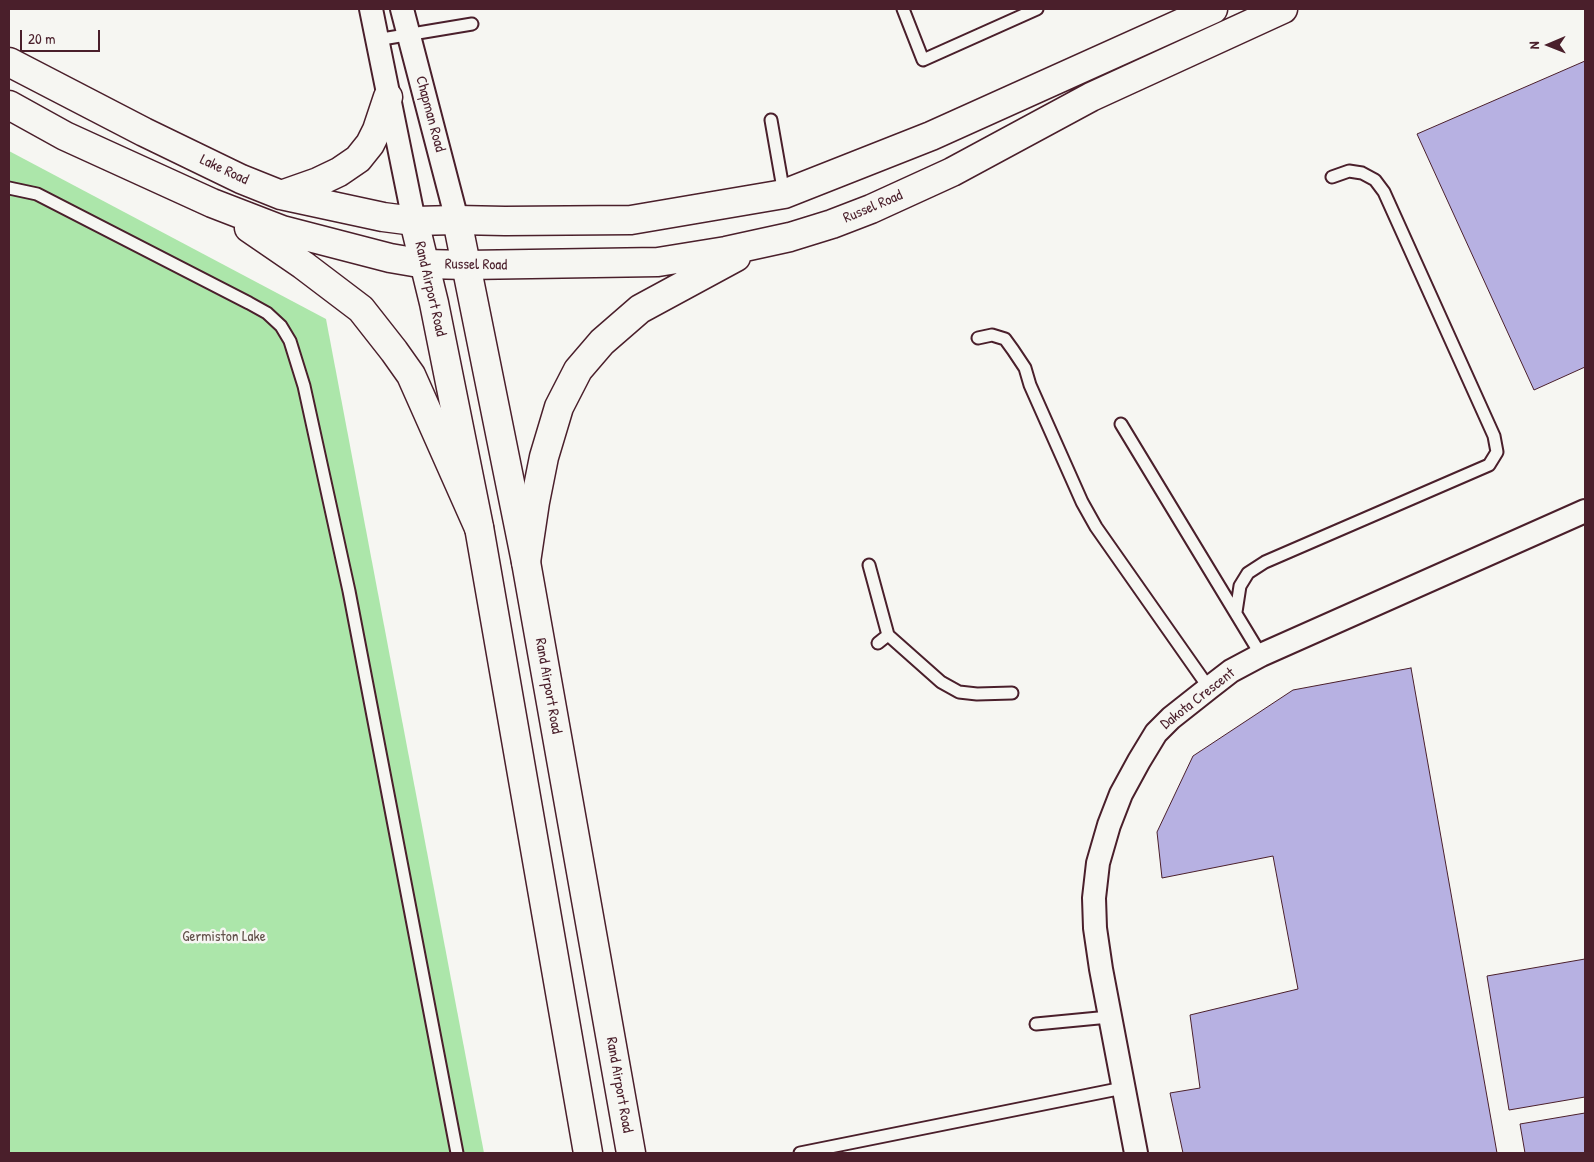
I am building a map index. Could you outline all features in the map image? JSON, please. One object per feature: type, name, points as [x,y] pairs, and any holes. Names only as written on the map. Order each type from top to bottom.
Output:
[{"type":"main road","points":[[457,220],[631,220],[784,194],[931,136],[1213,9]]},
{"type":"main road","name":"Russel Road","points":[[425,264],[658,262],[726,251],[832,224],[871,209],[952,172],[1091,97],[1283,9]]},
{"type":"main road","name":"Lake Road","points":[[9,62],[153,136],[241,179],[281,195],[414,221],[457,220]]},
{"type":"main road","points":[[281,195],[318,182],[339,172],[358,159],[370,144],[377,130],[388,97]]},
{"type":"main road","points":[[9,104],[65,136],[212,203],[282,230],[390,258],[425,264]]},
{"type":"main road","points":[[212,203],[303,265],[361,310],[411,375],[479,528]]},
{"type":"main road","name":"Rand Airport Road","points":[[457,220],[526,562],[631,1153]]},
{"type":"main road","name":"Rand Airport Road","points":[[414,221],[425,264],[479,528],[588,1153]]},
{"type":"main road","points":[[526,562],[544,457],[560,407],[578,370],[602,342],[640,309],[766,242]]},
{"type":"main road","points":[[547,923],[588,916]]},
{"type":"street","points":[[371,9],[414,221]]},
{"type":"street","name":"Chapman Road","points":[[402,9],[457,220]]},
{"type":"street","name":"Dakota Crescent","points":[[1136,1153],[1095,928],[1094,898],[1098,863],[1109,825],[1121,794],[1156,733],[1171,718],[1208,688],[1231,671],[1261,655],[1585,511]]},
{"type":"lane","points":[[903,9],[923,60],[1037,9]]},
{"type":"lane","points":[[376,40],[472,24]]},
{"type":"lane","points":[[771,120],[784,194]]},
{"type":"lane","points":[[1236,612],[1240,586],[1248,573],[1265,562],[1489,465],[1497,452],[1494,436],[1384,192],[1375,180],[1362,173],[1349,171],[1332,177]]},
{"type":"lane","points":[[9,188],[36,194],[249,303],[267,313],[281,326],[290,341],[304,386],[349,591],[457,1153]]},
{"type":"lane","points":[[978,338],[992,335],[1005,339],[1014,350],[1024,368],[1082,502],[1096,527],[1208,688]]},
{"type":"lane","points":[[1121,424],[1261,655]]},
{"type":"lane","points":[[869,565],[888,635],[941,682],[959,692],[977,694],[1012,693]]},
{"type":"lane","points":[[878,643],[888,635]]},
{"type":"lane","points":[[1036,1024],[1110,1017]]},
{"type":"lane","points":[[800,1153],[1123,1088]]},
{"type":"green space","name":"Germiston Lake","points":[[9,151],[326,319],[484,1153],[9,1153]]},
{"type":"building","points":[[1585,61],[1585,367],[1534,390],[1417,134]]},
{"type":"building","points":[[1411,668],[1497,1153],[1183,1153],[1170,1093],[1200,1088],[1190,1015],[1298,989],[1273,856],[1162,878],[1157,832],[1193,756],[1293,690]]},
{"type":"building","points":[[1585,959],[1585,1097],[1509,1110],[1487,976]]},
{"type":"building","points":[[1585,1113],[1585,1153],[1525,1153],[1520,1124]]}]
